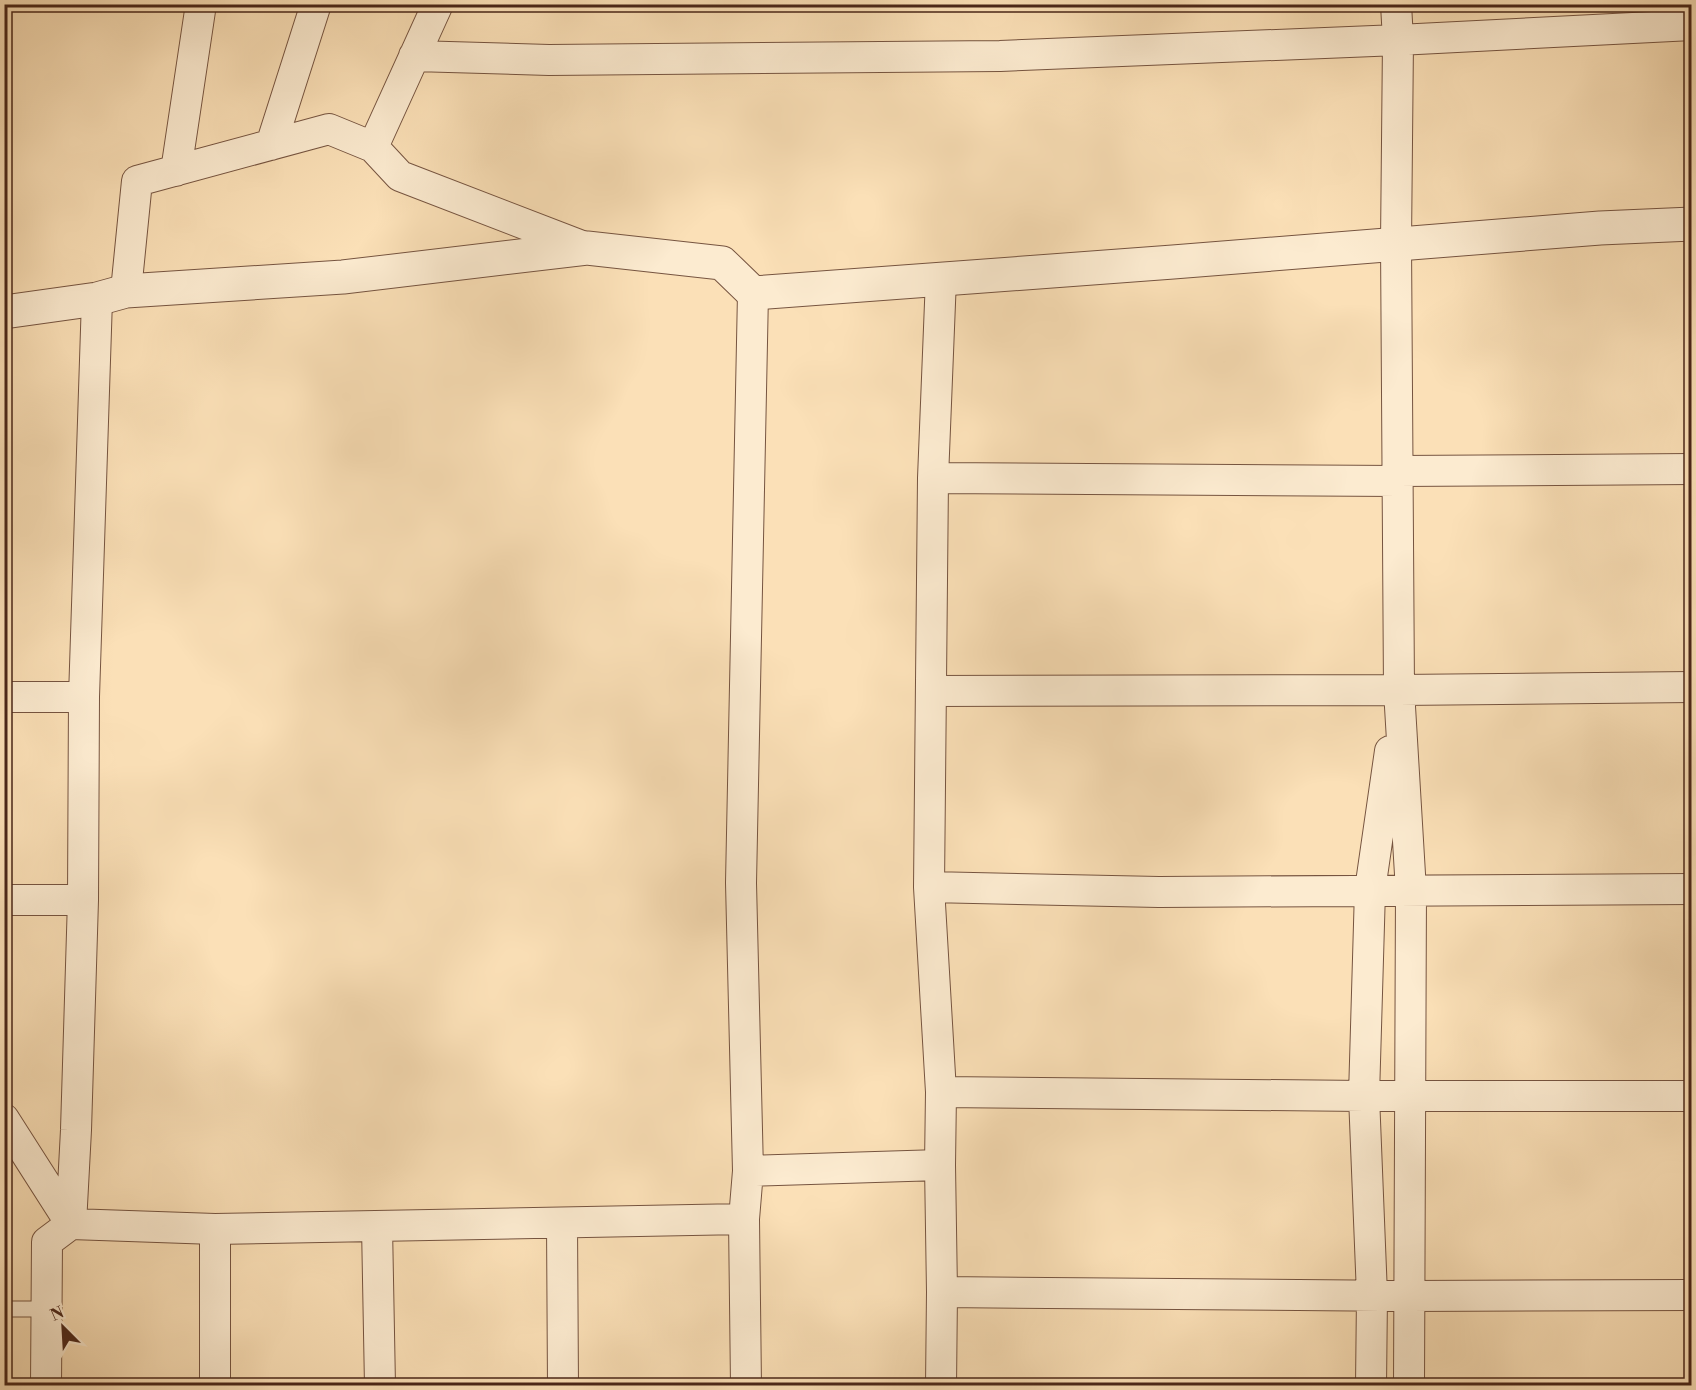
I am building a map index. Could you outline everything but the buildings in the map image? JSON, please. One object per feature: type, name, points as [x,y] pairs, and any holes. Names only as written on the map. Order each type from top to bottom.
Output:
[{"type":"street","points":[[176,171],[201,4]]},
{"type":"street","points":[[271,146],[316,4]]},
{"type":"street","points":[[372,147],[438,4]]},
{"type":"street","points":[[1396,4],[1398,40],[1396,243],[1399,690],[1411,891],[1409,1386]]},
{"type":"street","points":[[414,56],[549,60],[1000,56],[1398,40],[1692,25]]},
{"type":"street","points":[[71,1224],[83,900],[84,697],[111,295],[137,181],[329,129],[372,147],[400,176],[587,248]]},
{"type":"street","points":[[4,312],[111,295],[343,277],[587,248],[722,264],[753,293],[1396,243],[1692,224]]},
{"type":"street","points":[[941,278],[933,478],[929,887],[940,1092],[941,1386]]},
{"type":"street","points":[[746,1386],[744,1219],[748,1171],[741,883],[753,293]]},
{"type":"street","points":[[933,478],[1398,476],[1692,469]]},
{"type":"street","points":[[932,691],[1692,687]]},
{"type":"street","points":[[1371,1386],[1372,1295],[1364,1096],[1370,890],[1399,690]]},
{"type":"street","points":[[4,698],[84,697]]},
{"type":"street","points":[[929,887],[1159,892],[1692,889]]},
{"type":"street","points":[[4,900],[83,900]]},
{"type":"street","points":[[940,1092],[1692,1096]]},
{"type":"street","points":[[4,1119],[71,1224]]},
{"type":"street","points":[[748,1171],[940,1165]]},
{"type":"street","points":[[46,1386],[47,1242],[71,1224],[215,1229],[744,1219]]},
{"type":"street","points":[[562,1223],[563,1386]]},
{"type":"street","points":[[377,1226],[380,1386]]},
{"type":"street","points":[[215,1229],[215,1386]]},
{"type":"street","points":[[942,1292],[1408,1296],[1692,1295]]},
{"type":"lane","points":[[4,1309],[46,1309]]}]
